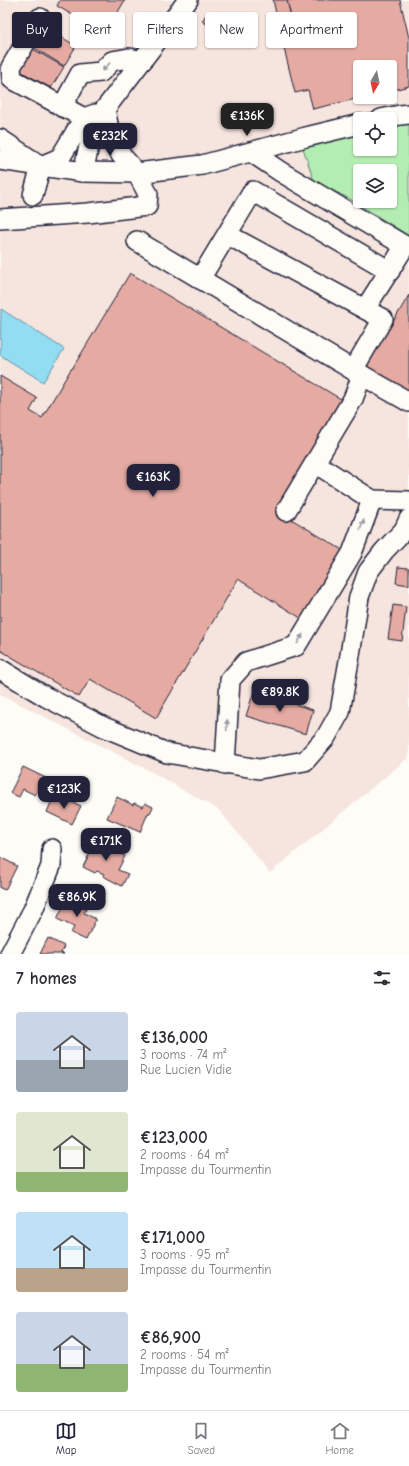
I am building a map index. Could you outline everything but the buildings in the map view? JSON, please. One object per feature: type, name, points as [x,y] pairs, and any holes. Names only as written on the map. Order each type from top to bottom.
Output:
[{"type":"street","points":[[83,172],[90,142],[105,109],[188,0]]},
{"type":"street","points":[[22,48],[11,66],[12,79],[84,118]]},
{"type":"street","points":[[62,107],[80,74],[101,72],[112,61],[129,58],[142,61]]},
{"type":"street","points":[[41,166],[60,158],[84,118],[105,109]]},
{"type":"street","points":[[0,219],[88,213],[147,206],[148,194],[137,173],[121,155],[110,134],[105,109]]},
{"type":"street","points":[[397,115],[409,114]]},
{"type":"street","points":[[0,160],[83,172],[137,173],[202,165],[353,126]]},
{"type":"street","points":[[0,139],[41,166]]},
{"type":"street","points":[[251,152],[281,172],[407,247],[365,309]]},
{"type":"street","points":[[33,195],[41,166]]},
{"type":"street","points":[[200,279],[228,235],[253,191],[390,271]]},
{"type":"street","points":[[228,235],[383,319],[357,373],[353,399],[286,511]]},
{"type":"street","points":[[137,241],[357,373],[409,402]]},
{"type":"street","points":[[315,463],[372,500],[409,501]]},
{"type":"street","points":[[225,764],[230,680],[246,662],[296,646],[352,553],[372,500]]},
{"type":"street","points":[[0,669],[46,697],[104,727],[167,753],[259,769],[305,761],[326,737],[340,712],[359,597],[368,572],[384,550],[404,530],[409,519]]},
{"type":"street","points":[[10,954],[33,910],[51,866],[52,849]]},
{"type":"shaded area","points":[[0,0],[409,0],[409,107],[379,112],[353,112],[353,116],[332,120],[314,181],[353,201],[353,208],[365,208],[409,236],[409,757],[270,873],[219,810],[148,770],[0,694]]},
{"type":"green space","points":[[409,107],[409,236],[365,208],[397,208],[397,164],[353,164],[353,201],[314,181],[297,130],[332,120],[353,116],[353,156],[397,156],[397,112],[379,112]]},
{"type":"water","points":[[1,309],[64,349],[43,382],[0,355]]}]
